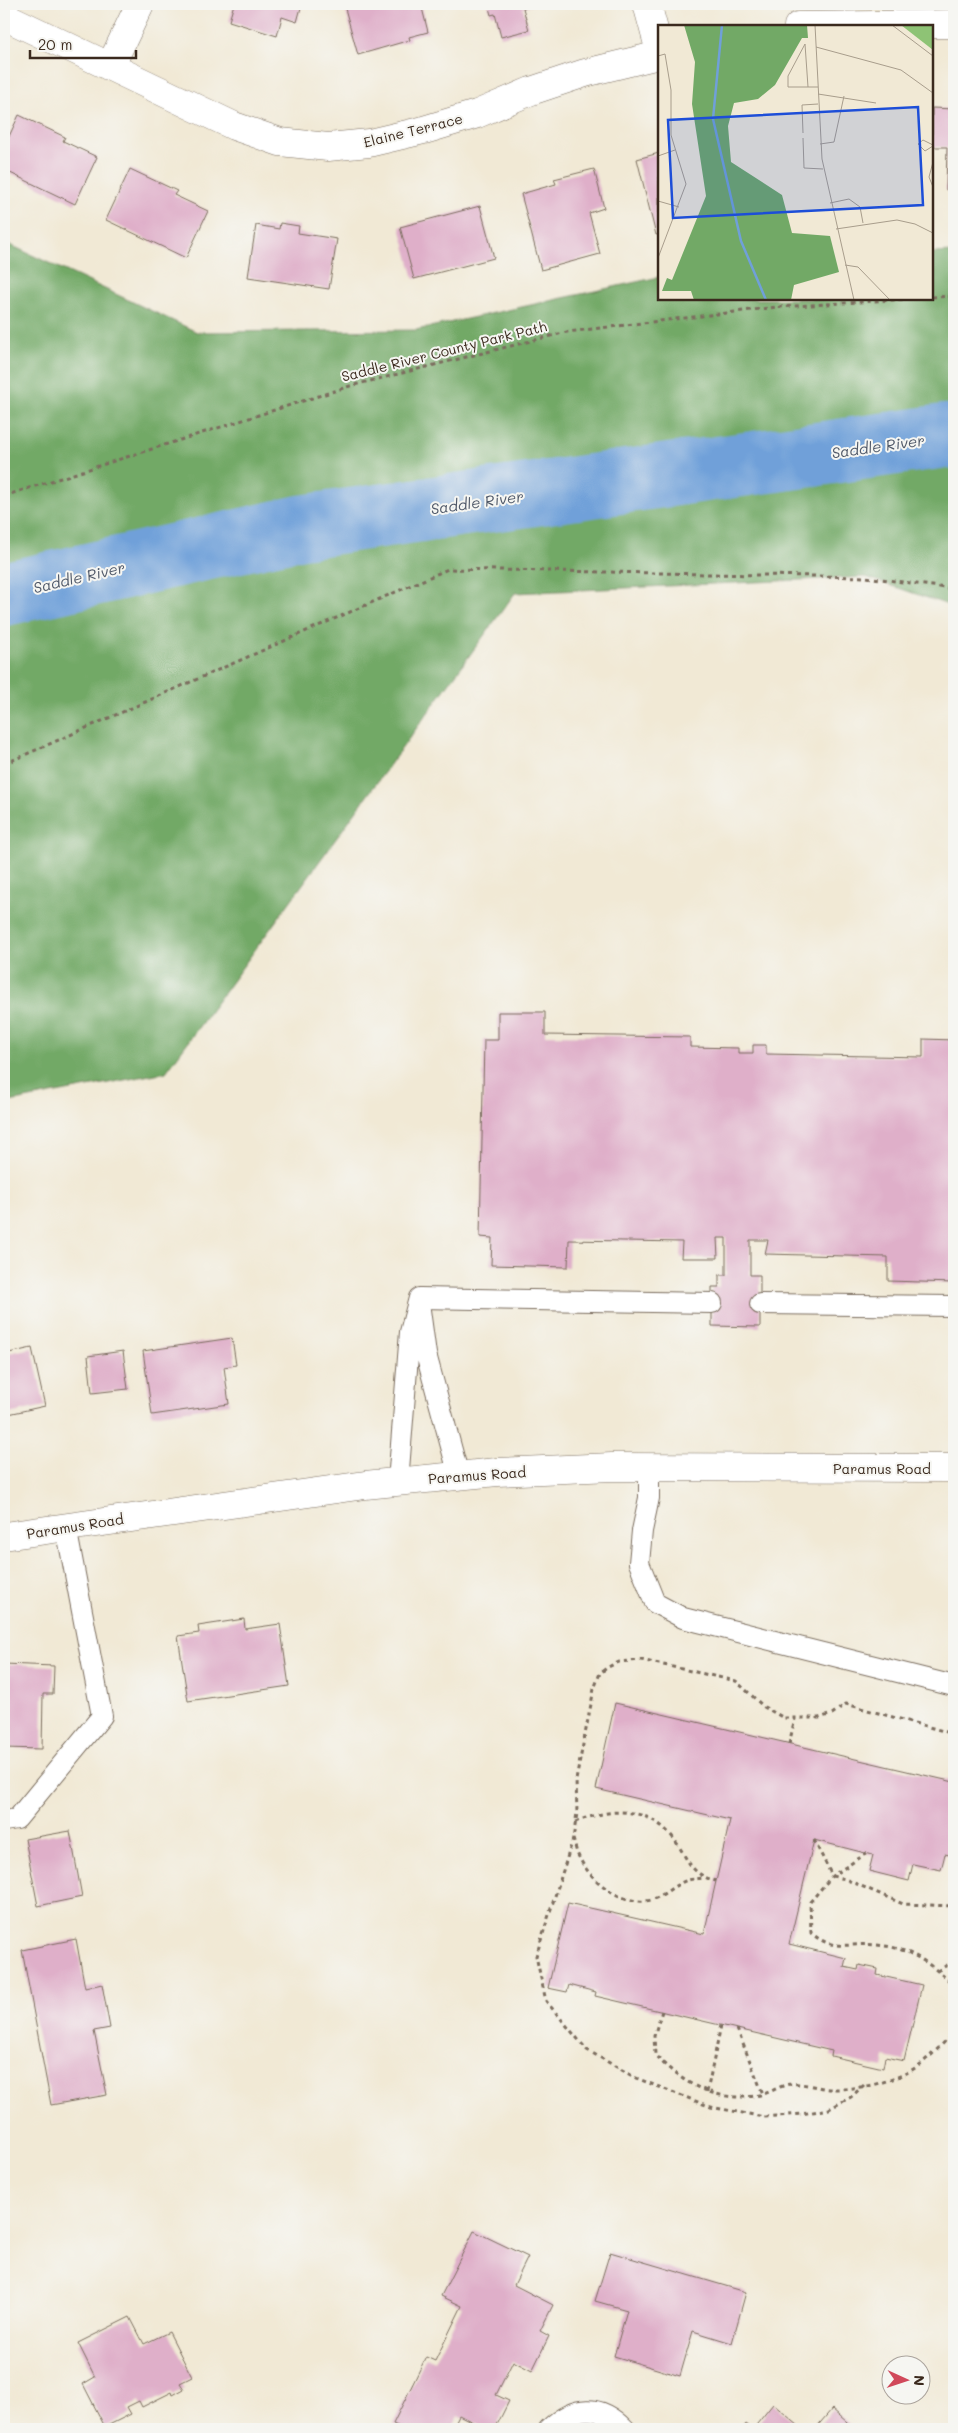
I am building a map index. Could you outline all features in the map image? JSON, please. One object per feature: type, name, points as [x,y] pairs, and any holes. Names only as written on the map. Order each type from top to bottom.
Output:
[{"type":"street","points":[[110,67],[140,4]]},
{"type":"street","points":[[648,4],[658,44]]},
{"type":"street","name":"Elaine Terrace","points":[[4,16],[234,126],[280,142],[328,147],[369,143],[424,130],[477,114],[531,91],[585,73],[658,55]]},
{"type":"street","points":[[876,25],[954,24]]},
{"type":"street","name":"Paramus Road","points":[[4,1536],[398,1482],[460,1476],[612,1467],[954,1468]]},
{"type":"lane","points":[[419,1298],[712,1303]]},
{"type":"lane","points":[[419,1298],[426,1354],[460,1476]]},
{"type":"lane","points":[[398,1482],[410,1332],[419,1298]]},
{"type":"lane","points":[[760,1304],[954,1306]]},
{"type":"lane","points":[[649,1467],[649,1498],[642,1531],[639,1563],[655,1603],[683,1618],[954,1686]]},
{"type":"lane","points":[[4,1821],[17,1819],[102,1716],[66,1527]]},
{"type":"lane","points":[[549,2429],[559,2420],[578,2410],[592,2410],[614,2418],[625,2429]]},
{"type":"path","points":[[933,297],[954,296]]},
{"type":"path","name":"Saddle River County Park Path","points":[[4,496],[350,386],[568,332],[776,307],[889,300]]},
{"type":"path","points":[[4,764],[448,569],[866,577],[954,589]]},
{"type":"path","points":[[864,2085],[851,2097],[829,2109],[802,2114],[764,2117],[711,2107],[636,2078],[587,2050],[546,2001],[536,1956],[573,1839],[576,1780],[594,1689],[600,1674],[608,1667],[625,1661],[641,1660],[736,1682],[764,1707],[784,1718],[819,1718],[832,1714],[846,1704],[954,1734]]},
{"type":"path","points":[[789,1744],[795,1719]]},
{"type":"path","points":[[575,1822],[595,1814],[618,1811],[659,1822],[675,1840],[685,1860],[704,1878]]},
{"type":"path","points":[[573,1839],[579,1858],[594,1879],[611,1891],[631,1899],[644,1901],[653,1899],[665,1894],[682,1882],[704,1878],[716,1881]]},
{"type":"path","points":[[814,1840],[832,1876]]},
{"type":"path","points":[[867,1853],[832,1876],[810,1902],[810,1933],[822,1942],[841,1947],[878,1944],[921,1957],[954,1985]]},
{"type":"path","points":[[832,1876],[845,1879],[904,1904],[954,1906]]},
{"type":"path","points":[[937,1971],[954,1961]]},
{"type":"path","points":[[662,2011],[654,2036],[655,2055],[669,2070],[707,2092],[729,2096],[763,2094],[792,2084],[832,2089],[864,2085],[895,2077],[917,2067],[954,2032]]},
{"type":"path","points":[[707,2092],[721,2025]]},
{"type":"path","points":[[737,2028],[763,2094]]},
{"type":"green space","points":[[4,242],[197,332],[416,330],[658,277],[658,300],[933,300],[933,253],[954,252],[954,607],[866,577],[515,593],[166,1072],[4,1103]]},
{"type":"building","points":[[234,4],[302,4],[297,22],[282,17],[277,36],[229,21]]},
{"type":"building","points":[[421,4],[428,32],[409,37],[410,40],[358,55],[344,5]]},
{"type":"building","points":[[488,4],[536,4],[523,8],[529,30],[501,37],[495,14],[491,15]]},
{"type":"building","points":[[933,108],[954,109],[954,191],[946,190],[947,147],[933,147]]},
{"type":"building","points":[[19,115],[65,137],[63,141],[97,157],[75,204],[4,170],[4,147]]},
{"type":"building","points":[[658,153],[658,234],[656,235],[637,159]]},
{"type":"building","points":[[130,169],[177,191],[174,195],[208,211],[186,258],[106,220]]},
{"type":"building","points":[[594,169],[604,208],[589,213],[600,254],[541,270],[521,194],[556,184],[554,179]]},
{"type":"building","points":[[480,206],[494,258],[414,279],[400,227]]},
{"type":"building","points":[[280,223],[299,226],[298,233],[337,239],[329,289],[248,277],[256,225],[279,229]]},
{"type":"building","points":[[498,1012],[545,1012],[545,1035],[690,1037],[690,1047],[738,1048],[738,1053],[753,1053],[753,1045],[766,1045],[766,1054],[923,1057],[923,1039],[954,1040],[954,1283],[888,1281],[888,1257],[765,1254],[768,1240],[750,1240],[750,1275],[760,1275],[760,1327],[712,1326],[712,1287],[719,1287],[719,1275],[726,1275],[726,1238],[717,1238],[718,1258],[681,1258],[682,1242],[569,1240],[568,1267],[491,1265],[492,1238],[480,1237],[484,1040],[498,1040]]},
{"type":"building","points":[[232,1338],[236,1365],[224,1367],[229,1404],[152,1415],[143,1351]]},
{"type":"building","points":[[32,1348],[45,1406],[4,1415],[4,1354]]},
{"type":"building","points":[[123,1351],[128,1389],[92,1393],[88,1356]]},
{"type":"building","points":[[244,1619],[245,1629],[280,1624],[289,1686],[188,1701],[178,1636],[199,1633],[198,1626]]},
{"type":"building","points":[[4,1664],[54,1666],[53,1694],[43,1694],[42,1749],[4,1748]]},
{"type":"building","points":[[615,1703],[954,1782],[954,1834],[949,1855],[945,1854],[941,1870],[913,1864],[909,1881],[869,1871],[873,1855],[814,1840],[789,1944],[846,1958],[844,1967],[858,1970],[859,1965],[878,1969],[877,1975],[922,1985],[904,2061],[885,2057],[883,2068],[831,2056],[832,2051],[595,1996],[596,1992],[569,1985],[567,1992],[548,1988],[568,1903],[704,1934],[730,1820],[596,1789]]},
{"type":"building","points":[[70,1831],[82,1897],[38,1906],[25,1839]]},
{"type":"building","points":[[76,1939],[85,1988],[102,1984],[110,2028],[94,2031],[107,2095],[51,2105],[22,1950]]},
{"type":"building","points":[[474,2231],[528,2257],[514,2285],[553,2305],[540,2331],[549,2336],[532,2371],[513,2361],[496,2395],[509,2401],[495,2429],[486,2429],[459,2415],[452,2429],[404,2429],[393,2424],[426,2357],[435,2361],[462,2306],[441,2296]]},
{"type":"building","points":[[610,2252],[746,2292],[732,2343],[693,2331],[680,2376],[614,2356],[627,2310],[595,2301]]},
{"type":"building","points":[[130,2317],[144,2344],[169,2332],[192,2377],[180,2383],[184,2389],[173,2395],[172,2392],[142,2407],[139,2401],[127,2407],[131,2414],[105,2427],[83,2384],[95,2377],[78,2343]]},
{"type":"building","points":[[773,2404],[799,2426],[796,2429],[753,2429]]},
{"type":"building","points":[[832,2409],[855,2429],[815,2429]]},
{"type":"building","points":[[746,2424],[753,2429],[742,2429]]},
{"type":"waterway","name":"Saddle River","points":[[4,594],[301,527],[945,436],[954,437]]}]
